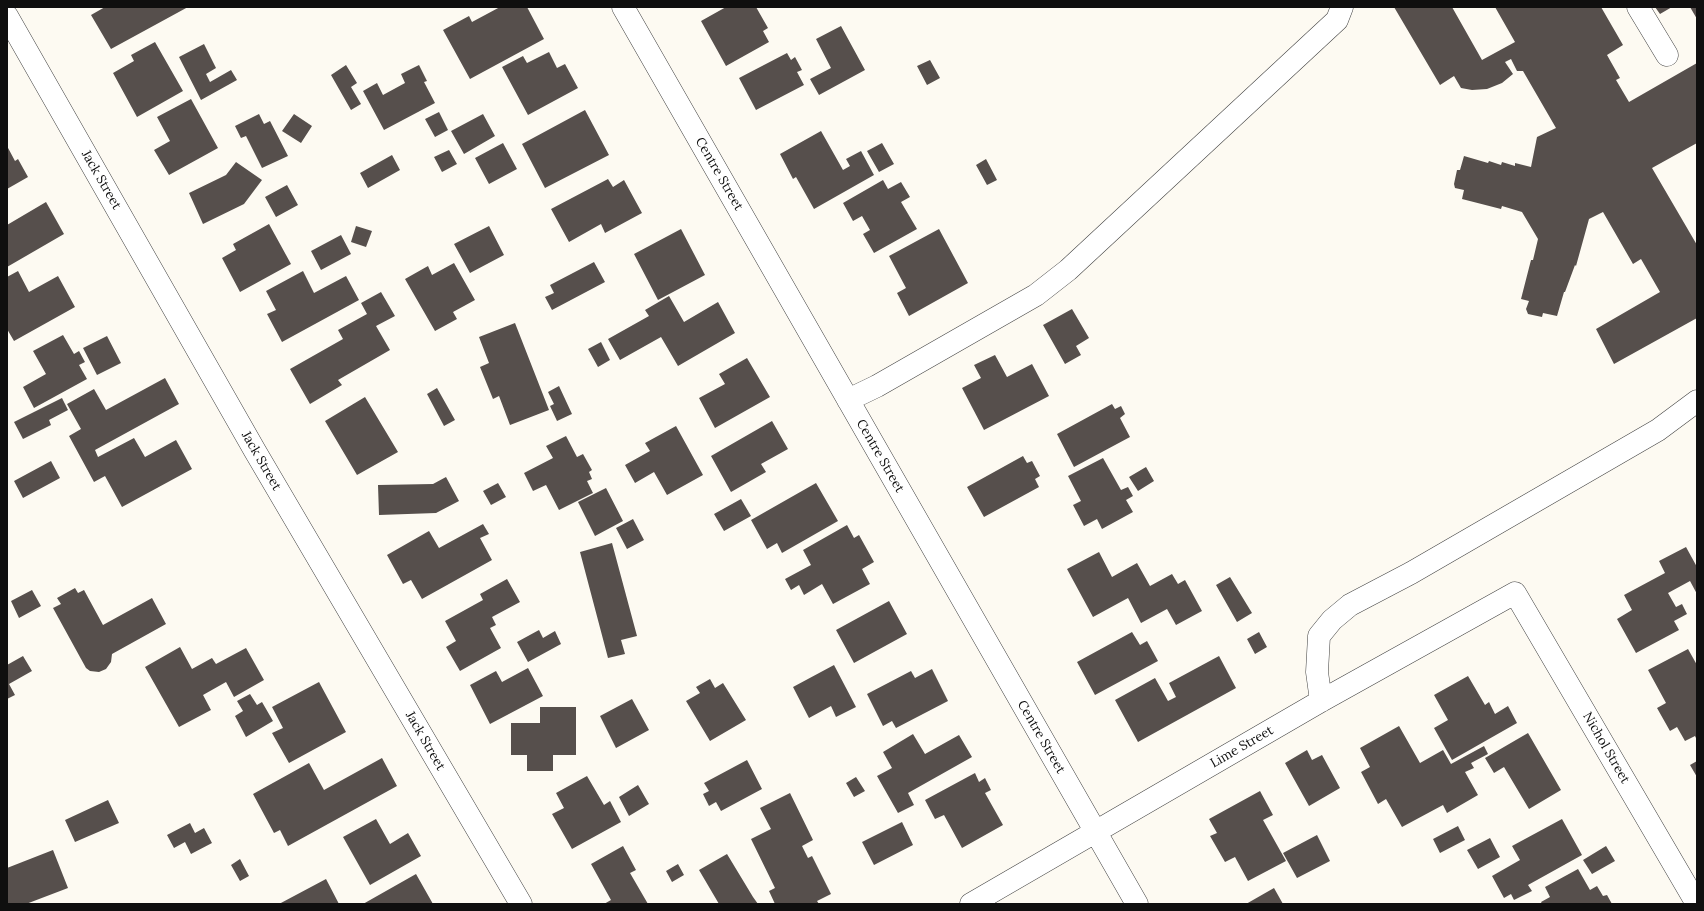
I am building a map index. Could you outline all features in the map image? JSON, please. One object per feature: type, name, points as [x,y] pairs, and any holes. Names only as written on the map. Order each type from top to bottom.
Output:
[{"type":"street","name":"Centre Street","points":[[623,7],[1138,904]]},
{"type":"street","points":[[848,400],[877,386],[1036,295],[1057,279],[1338,20],[1342,7]]},
{"type":"street","points":[[1638,7],[1667,55]]},
{"type":"street","name":"Jack Street","points":[[7,16],[255,451],[520,904]]},
{"type":"street","points":[[1321,701],[1317,672],[1319,636],[1332,620],[1350,605],[1411,573],[1651,434],[1697,401]]},
{"type":"street","name":"Lime Street","points":[[971,904],[1321,701],[1515,593]]},
{"type":"street","name":"Nichol Street","points":[[1515,593],[1697,904]]},
{"type":"building","points":[[105,7],[188,7],[111,49],[91,15]]},
{"type":"building","points":[[500,7],[527,7],[544,39],[470,79],[443,30],[469,16],[472,22]]},
{"type":"building","points":[[726,7],[756,7],[768,28],[763,31],[769,42],[726,66],[701,21]]},
{"type":"building","points":[[1394,7],[1452,7],[1482,60],[1515,42],[1495,7],[1601,7],[1623,45],[1607,55],[1620,78],[1616,80],[1629,102],[1697,63],[1697,143],[1652,168],[1697,245],[1697,318],[1614,364],[1596,329],[1660,292],[1641,259],[1633,264],[1603,212],[1589,219],[1576,266],[1575,265],[1564,292],[1557,316],[1543,313],[1542,317],[1528,314],[1526,309],[1529,301],[1521,299],[1538,239],[1522,212],[1502,206],[1501,209],[1462,199],[1464,190],[1455,188],[1454,184],[1457,170],[1460,170],[1464,156],[1488,163],[1489,161],[1501,165],[1502,162],[1515,166],[1515,163],[1531,167],[1537,137],[1556,128],[1523,71],[1517,71],[1511,59],[1505,62],[1513,74],[1502,83],[1487,89],[1472,90],[1461,88],[1454,76],[1440,85]]},
{"type":"building","points":[[1655,7],[1672,7],[1660,14]]},
{"type":"building","points":[[1690,7],[1697,7],[1697,19]]},
{"type":"building","points":[[841,26],[865,70],[819,95],[810,79],[831,68],[816,39]]},
{"type":"building","points":[[155,42],[183,91],[137,117],[113,73],[134,61],[131,55]]},
{"type":"building","points":[[204,44],[216,68],[206,74],[210,82],[231,70],[237,80],[201,100],[179,57]]},
{"type":"building","points":[[549,52],[557,68],[565,64],[578,88],[528,115],[502,67],[523,56],[527,63]]},
{"type":"building","points":[[787,53],[791,60],[795,57],[802,70],[797,72],[804,85],[756,110],[739,78]]},
{"type":"building","points":[[930,60],[940,78],[927,85],[917,66]]},
{"type":"building","points":[[346,65],[357,83],[351,87],[361,104],[351,110],[331,75]]},
{"type":"building","points":[[419,65],[427,81],[424,82],[435,103],[384,130],[363,91],[377,83],[383,95],[405,83],[401,74]]},
{"type":"building","points":[[191,99],[218,148],[169,175],[154,150],[170,141],[157,117]]},
{"type":"building","points":[[585,110],[609,155],[545,188],[522,144]]},
{"type":"building","points":[[439,112],[448,130],[435,137],[425,119]]},
{"type":"building","points":[[259,114],[264,124],[270,121],[288,156],[262,168],[246,136],[241,138],[235,126]]},
{"type":"building","points":[[294,114],[312,126],[301,143],[282,131]]},
{"type":"building","points":[[483,114],[495,136],[464,154],[451,131]]},
{"type":"building","points":[[821,131],[843,170],[850,166],[846,159],[861,151],[874,175],[814,209],[796,177],[793,179],[780,154]]},
{"type":"building","points":[[503,143],[517,169],[489,184],[475,158]]},
{"type":"building","points":[[882,143],[894,164],[879,172],[867,151]]},
{"type":"building","points":[[7,146],[15,161],[18,159],[28,177],[7,189]]},
{"type":"building","points":[[449,150],[457,164],[442,172],[434,157]]},
{"type":"building","points":[[392,155],[400,170],[368,188],[360,173]]},
{"type":"building","points":[[986,159],[997,180],[987,185],[976,165]]},
{"type":"building","points":[[236,162],[262,180],[244,204],[203,224],[189,193],[226,175]]},
{"type":"building","points":[[608,179],[613,187],[624,180],[642,213],[605,233],[601,224],[569,242],[551,209]]},
{"type":"building","points":[[883,180],[888,189],[901,182],[910,197],[901,202],[917,229],[874,253],[863,234],[870,230],[862,216],[853,221],[843,203]]},
{"type":"building","points":[[287,185],[298,205],[276,217],[265,197]]},
{"type":"building","points":[[46,202],[64,234],[7,267],[7,225]]},
{"type":"building","points":[[269,224],[291,264],[240,292],[222,258],[236,250],[233,244]]},
{"type":"building","points":[[356,226],[372,231],[366,247],[351,242]]},
{"type":"building","points":[[489,226],[504,255],[470,273],[454,244]]},
{"type":"building","points":[[681,229],[705,275],[658,300],[634,254]]},
{"type":"building","points":[[939,229],[968,283],[909,316],[897,293],[906,288],[889,256]]},
{"type":"building","points":[[341,235],[351,254],[321,270],[311,251]]},
{"type":"building","points":[[594,262],[605,282],[552,310],[545,297],[554,293],[550,285]]},
{"type":"building","points":[[454,263],[475,300],[453,312],[457,319],[435,331],[405,279],[428,266],[432,275]]},
{"type":"building","points":[[18,271],[29,292],[58,276],[75,307],[14,341],[7,329],[7,277]]},
{"type":"building","points":[[303,271],[314,293],[346,276],[359,300],[282,342],[267,314],[276,310],[266,291]]},
{"type":"building","points":[[381,292],[395,316],[376,326],[390,350],[338,380],[342,385],[310,404],[290,369],[343,339],[338,330],[367,314],[361,303]]},
{"type":"building","points":[[669,296],[684,322],[718,302],[735,333],[678,366],[661,337],[620,360],[608,339],[649,316],[645,310]]},
{"type":"building","points":[[1072,309],[1089,338],[1076,346],[1081,355],[1065,364],[1043,325]]},
{"type":"building","points":[[515,323],[549,410],[510,425],[499,396],[493,399],[480,367],[489,363],[479,337]]},
{"type":"building","points":[[63,335],[74,354],[79,351],[85,362],[79,365],[87,379],[34,408],[23,387],[46,374],[33,351]]},
{"type":"building","points":[[107,336],[121,363],[97,375],[83,348]]},
{"type":"building","points":[[601,342],[610,360],[598,367],[588,349]]},
{"type":"building","points":[[995,355],[1007,377],[1032,364],[1049,396],[984,430],[962,388],[981,378],[974,365]]},
{"type":"building","points":[[747,358],[770,397],[715,428],[699,398],[725,384],[719,374]]},
{"type":"building","points":[[165,378],[179,404],[95,450],[98,457],[134,438],[145,457],[176,440],[192,469],[122,507],[105,476],[94,482],[69,436],[81,429],[67,404],[94,389],[106,410]]},
{"type":"building","points":[[559,386],[572,414],[557,421],[550,406],[554,404],[548,392]]},
{"type":"building","points":[[437,388],[455,420],[444,426],[427,394]]},
{"type":"building","points":[[365,397],[398,452],[357,475],[325,421]]},
{"type":"building","points":[[62,398],[68,410],[49,420],[51,425],[23,439],[14,422]]},
{"type":"building","points":[[1112,404],[1115,409],[1121,406],[1125,414],[1120,418],[1130,437],[1074,467],[1057,434]]},
{"type":"building","points":[[772,421],[788,449],[761,464],[766,472],[731,492],[711,456]]},
{"type":"building","points":[[676,426],[703,475],[667,495],[654,472],[635,483],[625,465],[650,451],[645,443]]},
{"type":"building","points":[[566,436],[577,457],[583,454],[592,470],[589,472],[592,479],[587,481],[593,493],[559,510],[546,485],[533,491],[524,473],[553,458],[546,446]]},
{"type":"building","points":[[1023,456],[1027,463],[1032,461],[1040,476],[1035,479],[1039,487],[984,517],[967,487]]},
{"type":"building","points":[[1103,458],[1121,490],[1128,487],[1133,496],[1126,500],[1133,512],[1102,529],[1097,519],[1084,526],[1073,505],[1081,501],[1068,476]]},
{"type":"building","points":[[51,461],[60,478],[23,498],[14,481]]},
{"type":"building","points":[[1146,467],[1154,481],[1138,491],[1129,477]]},
{"type":"building","points":[[446,477],[459,501],[436,513],[379,515],[378,485],[433,484]]},
{"type":"building","points":[[498,483],[506,497],[491,505],[483,491]]},
{"type":"building","points":[[816,483],[838,521],[782,553],[777,543],[767,549],[751,520]]},
{"type":"building","points":[[606,488],[623,521],[595,536],[578,502]]},
{"type":"building","points":[[741,499],[751,516],[724,531],[714,514]]},
{"type":"building","points":[[633,519],[644,540],[627,549],[616,528]]},
{"type":"building","points":[[483,524],[489,534],[480,538],[492,560],[422,599],[411,580],[403,584],[387,555],[429,531],[439,548]]},
{"type":"building","points":[[847,525],[854,538],[859,535],[874,562],[862,569],[870,584],[833,604],[822,584],[804,595],[799,585],[791,590],[785,579],[811,565],[803,550]]},
{"type":"building","points":[[612,543],[637,636],[621,640],[625,654],[608,658],[580,552]]},
{"type":"building","points":[[1686,547],[1697,567],[1697,594],[1690,581],[1668,593],[1676,607],[1682,604],[1687,614],[1674,621],[1679,630],[1636,653],[1617,619],[1632,610],[1624,595],[1665,573],[1659,561]]},
{"type":"building","points":[[1099,552],[1112,577],[1137,563],[1150,586],[1172,574],[1178,584],[1185,580],[1202,611],[1176,625],[1167,609],[1141,623],[1128,598],[1093,617],[1067,569]]},
{"type":"building","points":[[1230,577],[1252,613],[1237,622],[1216,585]]},
{"type":"building","points":[[507,579],[520,602],[492,617],[496,625],[490,628],[501,648],[460,671],[446,647],[456,641],[445,621],[483,600],[480,594]]},
{"type":"building","points":[[75,588],[78,593],[84,590],[103,625],[152,598],[166,624],[112,654],[111,662],[106,669],[99,672],[90,671],[86,668],[53,608],[61,604],[57,598]]},
{"type":"building","points":[[32,590],[41,606],[19,618],[11,601]]},
{"type":"building","points":[[889,601],[907,634],[854,663],[836,630]]},
{"type":"building","points":[[539,630],[543,638],[555,631],[561,644],[528,662],[517,642]]},
{"type":"building","points":[[1132,632],[1140,645],[1147,641],[1158,661],[1095,695],[1077,662]]},
{"type":"building","points":[[1259,632],[1267,647],[1255,654],[1247,639]]},
{"type":"building","points":[[180,647],[192,669],[212,658],[216,664],[246,648],[264,680],[234,697],[226,682],[203,695],[211,710],[179,727],[145,667]]},
{"type":"building","points":[[1688,649],[1697,665],[1697,740],[1695,736],[1685,741],[1677,727],[1670,731],[1657,708],[1666,703],[1648,670]]},
{"type":"building","points":[[23,656],[32,671],[9,684],[15,695],[7,699],[7,665]]},
{"type":"building","points":[[1219,656],[1236,688],[1138,742],[1115,700],[1155,678],[1168,701],[1176,697],[1169,683]]},
{"type":"building","points":[[834,665],[856,707],[836,717],[831,706],[809,718],[793,687]]},
{"type":"building","points":[[528,668],[543,696],[490,724],[470,685],[496,671],[502,682]]},
{"type":"building","points":[[932,669],[948,701],[896,728],[892,721],[883,726],[867,694],[911,671],[915,678]]},
{"type":"building","points":[[1468,676],[1485,705],[1489,702],[1495,714],[1508,706],[1517,723],[1452,760],[1434,728],[1448,720],[1434,695]]},
{"type":"building","points":[[710,679],[715,688],[723,683],[746,720],[710,741],[686,701],[700,693],[696,687]]},
{"type":"building","points":[[319,682],[346,732],[289,763],[272,733],[283,728],[272,707]]},
{"type":"building","points":[[250,694],[257,705],[262,702],[273,721],[246,737],[235,716],[243,711],[237,701]]},
{"type":"building","points":[[632,699],[649,730],[616,748],[600,716]]},
{"type":"building","points":[[540,707],[576,707],[576,755],[553,755],[553,771],[527,771],[527,755],[511,755],[511,723],[540,723]]},
{"type":"building","points":[[1399,726],[1420,763],[1443,750],[1451,764],[1484,746],[1488,754],[1471,763],[1474,768],[1465,772],[1478,795],[1447,813],[1443,805],[1402,827],[1386,799],[1378,804],[1361,772],[1370,767],[1360,748]]},
{"type":"building","points":[[1528,733],[1561,790],[1529,809],[1504,767],[1494,773],[1485,758]]},
{"type":"building","points":[[913,734],[925,754],[959,735],[972,757],[908,793],[914,805],[898,813],[877,776],[892,768],[883,752]]},
{"type":"building","points":[[1307,750],[1312,760],[1322,755],[1340,788],[1309,806],[1285,763]]},
{"type":"building","points":[[382,758],[397,786],[288,846],[280,830],[274,833],[253,794],[309,763],[324,790]]},
{"type":"building","points":[[747,760],[762,789],[721,811],[716,802],[709,806],[703,794],[709,791],[704,783]]},
{"type":"building","points":[[1697,761],[1697,777],[1690,765]]},
{"type":"building","points":[[975,773],[979,782],[985,778],[991,790],[985,793],[1003,825],[962,848],[944,815],[935,819],[925,800]]},
{"type":"building","points":[[587,776],[604,805],[610,801],[621,822],[572,849],[552,814],[564,808],[556,793]]},
{"type":"building","points":[[856,777],[865,791],[854,797],[846,783]]},
{"type":"building","points":[[638,785],[649,804],[629,816],[619,797]]},
{"type":"building","points":[[1260,791],[1273,815],[1263,820],[1286,861],[1248,881],[1235,857],[1225,862],[1210,836],[1217,833],[1209,819]]},
{"type":"building","points":[[790,793],[813,840],[802,846],[808,858],[812,856],[831,894],[817,901],[819,904],[775,904],[769,891],[775,888],[751,839],[771,829],[760,808]]},
{"type":"building","points":[[108,800],[119,823],[75,842],[65,820]]},
{"type":"building","points":[[376,819],[390,844],[408,833],[421,856],[370,885],[343,837]]},
{"type":"building","points":[[1562,819],[1582,855],[1528,885],[1532,891],[1514,900],[1511,894],[1504,898],[1492,876],[1520,860],[1512,846]]},
{"type":"building","points":[[902,822],[913,845],[874,865],[862,842]]},
{"type":"building","points":[[190,823],[195,833],[204,828],[212,843],[191,854],[185,842],[174,848],[167,835]]},
{"type":"building","points":[[1458,826],[1465,840],[1440,853],[1433,839]]},
{"type":"building","points":[[1317,835],[1330,861],[1297,878],[1283,853]]},
{"type":"building","points":[[1490,838],[1500,857],[1478,869],[1467,850]]},
{"type":"building","points":[[623,846],[636,870],[630,873],[648,904],[604,904],[611,900],[591,864]]},
{"type":"building","points":[[1606,846],[1615,861],[1592,874],[1583,860]]},
{"type":"building","points":[[53,850],[68,888],[26,904],[7,904],[7,868]]},
{"type":"building","points":[[727,854],[758,904],[719,904],[699,870]]},
{"type":"building","points":[[240,859],[249,876],[240,881],[231,865]]},
{"type":"building","points":[[678,864],[684,875],[672,882],[666,871]]},
{"type":"building","points":[[1578,869],[1590,890],[1597,886],[1603,896],[1607,895],[1612,904],[1542,904],[1541,902],[1550,897],[1545,887]]},
{"type":"building","points":[[416,874],[433,904],[363,904]]},
{"type":"building","points":[[326,879],[339,904],[279,904]]},
{"type":"building","points":[[1274,888],[1283,904],[1246,904]]}]
